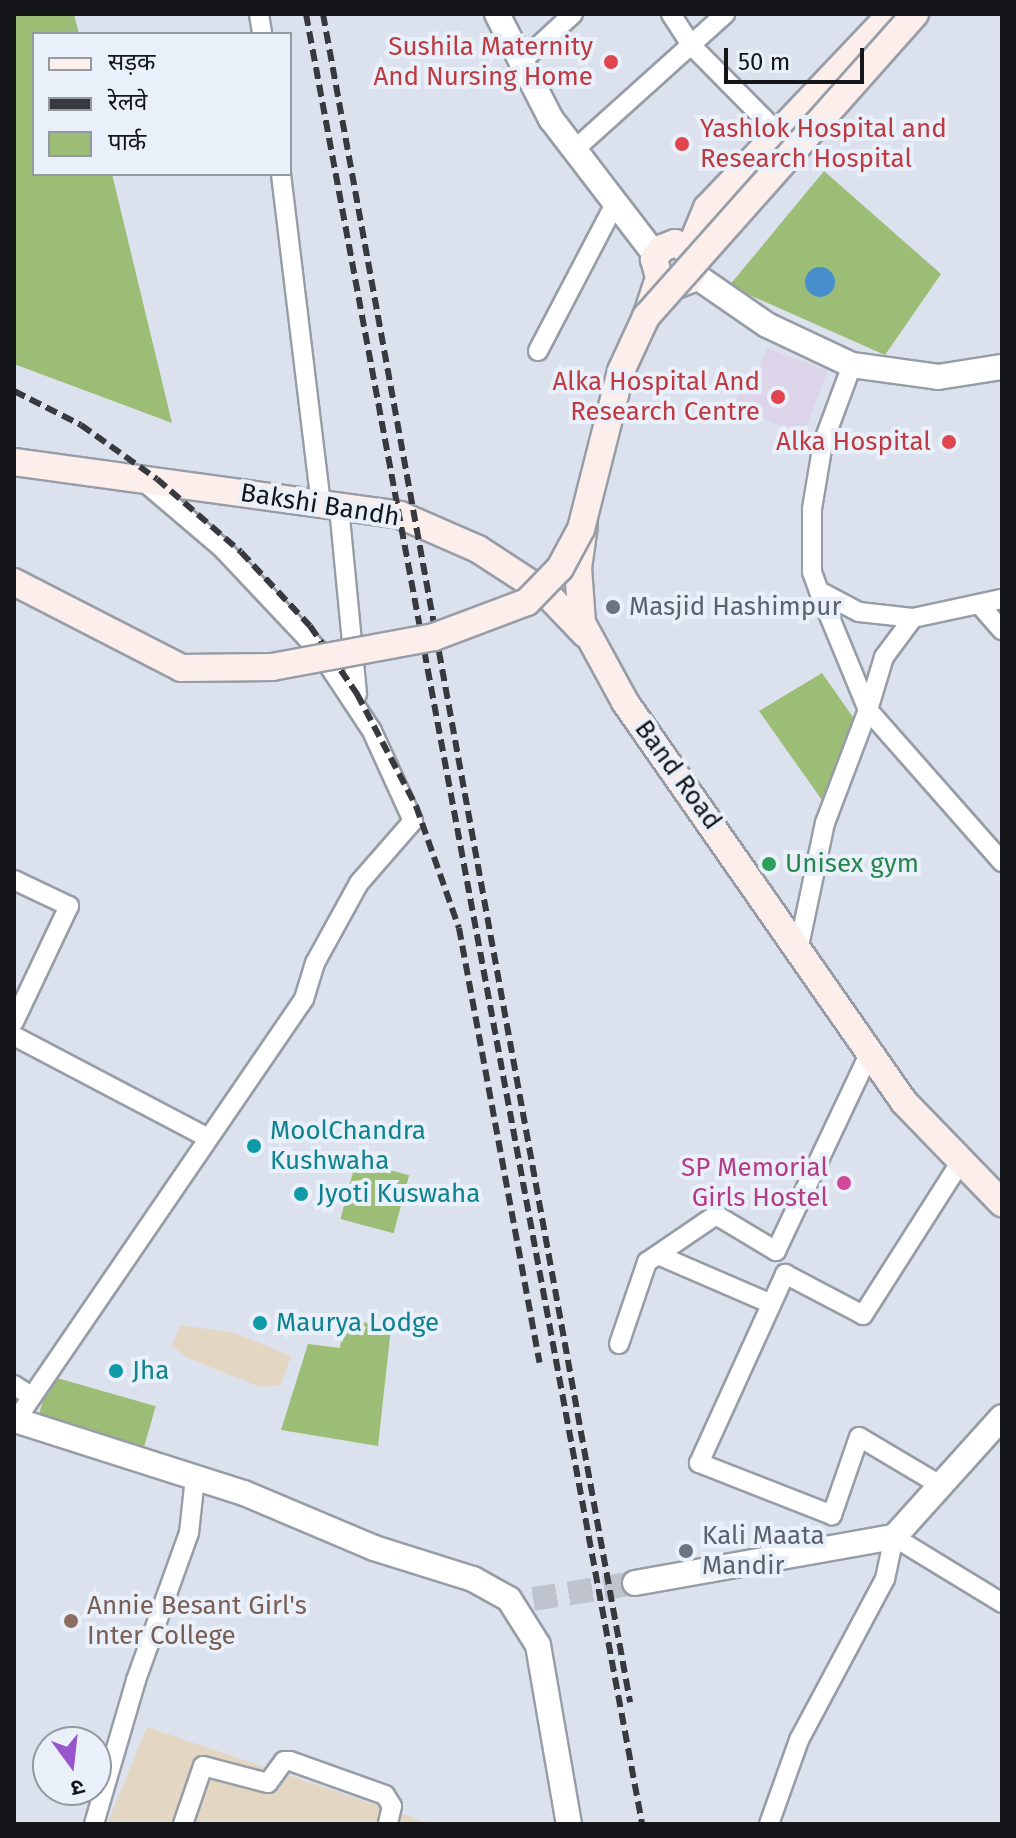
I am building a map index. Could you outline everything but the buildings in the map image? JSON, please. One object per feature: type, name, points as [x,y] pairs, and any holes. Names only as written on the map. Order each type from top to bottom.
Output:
[{"type":"main road","points":[[691,263],[707,208],[891,14]]},
{"type":"main road","points":[[14,582],[181,668],[272,667],[434,637],[527,602],[560,568],[581,529],[621,371],[646,317],[915,14]]},
{"type":"main road","points":[[691,263],[675,243],[657,267],[676,285],[691,263],[925,14]]},
{"type":"main road","name":"Band Road","points":[[657,267],[588,486],[578,568],[582,623],[625,702],[799,946],[869,1054],[904,1102],[1002,1203]]},
{"type":"main road","name":"Bakshi Bandh","points":[[14,462],[137,476],[400,515],[478,549],[547,594],[589,638]]},
{"type":"street","points":[[497,14],[520,63],[573,151],[616,202],[657,267]]},
{"type":"street","points":[[671,14],[691,45],[778,133]]},
{"type":"street","points":[[573,151],[725,14]]},
{"type":"street","points":[[520,63],[566,17]]},
{"type":"street","points":[[281,176],[357,694]]},
{"type":"street","points":[[538,351],[616,202]]},
{"type":"street","points":[[691,263],[767,325],[852,365],[938,377],[1002,367]]},
{"type":"street","points":[[852,365],[823,443],[812,509],[812,572],[868,710],[1002,862]]},
{"type":"street","points":[[137,476],[223,549],[319,651],[372,731],[413,821],[359,883],[315,963],[304,999],[15,1422],[285,1508],[374,1548],[533,1599]]},
{"type":"street","points":[[819,591],[859,612],[913,618],[1002,599]]},
{"type":"street","points":[[979,604],[1002,630]]},
{"type":"street","points":[[799,946],[825,823],[868,710],[884,657],[913,618]]},
{"type":"street","points":[[14,880],[69,906],[20,992],[14,1022]]},
{"type":"street","points":[[14,1036],[208,1138]]},
{"type":"street","points":[[619,1344],[647,1262],[716,1215],[776,1251],[869,1054]]},
{"type":"street","points":[[940,1485],[859,1437],[832,1515],[699,1463],[785,1274],[863,1315],[961,1161]]},
{"type":"street","points":[[658,1255],[771,1304]]},
{"type":"street","points":[[14,1385],[31,1396]]},
{"type":"street","points":[[769,1824],[771,1806],[799,1740],[885,1579],[894,1537],[1002,1417]]},
{"type":"street","points":[[94,1824],[136,1680],[189,1533],[195,1478]]},
{"type":"street","points":[[635,1583],[894,1537],[1002,1603]]},
{"type":"street","points":[[473,1579],[509,1599],[538,1645],[569,1824]]},
{"type":"street","points":[[183,1824],[203,1766],[268,1783],[284,1761],[290,1761],[385,1795],[392,1806],[388,1824]]},
{"type":"shaded area","name":"Alka Hospital And Research Centre","points":[[767,348],[828,371],[803,434],[734,408],[743,382],[753,385]]},
{"type":"shaded area","points":[[180,1325],[235,1333],[291,1356],[281,1385],[260,1387],[186,1357],[172,1346]]},
{"type":"shaded area","points":[[147,1727],[432,1824],[107,1824]]},
{"type":"green space","points":[[14,14],[74,14],[78,32],[32,32],[32,176],[112,176],[172,423],[14,364]]},
{"type":"green space","points":[[824,171],[941,274],[885,355],[729,286]]},
{"type":"green space","points":[[822,673],[855,720],[824,803],[759,711]]},
{"type":"green space","points":[[356,1161],[409,1175],[394,1233],[340,1219]]},
{"type":"green space","points":[[344,1318],[391,1328],[378,1446],[281,1430],[308,1344],[340,1348]]},
{"type":"green space","points":[[50,1376],[156,1406],[142,1455],[36,1425]]},
{"type":"water","points":[[820,267],[831,271],[835,282],[831,293],[820,297],[809,293],[805,282],[809,271]]},
{"type":"tunnel","points":[[533,1599],[635,1583]]},
{"type":"railway","points":[[306,14],[642,1824]]},
{"type":"railway","points":[[323,14],[630,1702]]},
{"type":"railway","points":[[14,391],[81,425],[157,479],[241,552],[310,626],[357,694],[416,806],[459,928],[540,1363]]},
{"type":"place","name":"Sushila Maternity And Nursing Home","points":[[611,62]]},
{"type":"place","name":"Yashlok Hospital and Research Hospital","points":[[682,144]]},
{"type":"place","name":"Alka Hospital And Research Centre","points":[[778,397]]},
{"type":"place","name":"Alka Hospital","points":[[949,442]]},
{"type":"place","name":"Masjid Hashimpur","points":[[613,607]]},
{"type":"place","name":"Unisex gym","points":[[769,864]]},
{"type":"place","name":"MoolChandra Kushwaha","points":[[254,1146]]},
{"type":"place","name":"SP Memorial Girls Hostel","points":[[844,1183]]},
{"type":"place","name":"Jyoti Kuswaha","points":[[301,1194]]},
{"type":"place","name":"Maurya Lodge","points":[[260,1323]]},
{"type":"place","name":"Jha","points":[[116,1371]]},
{"type":"place","name":"Kali Maata Mandir","points":[[686,1551]]},
{"type":"place","name":"Annie Besant Girl's Inter College","points":[[71,1621]]}]
